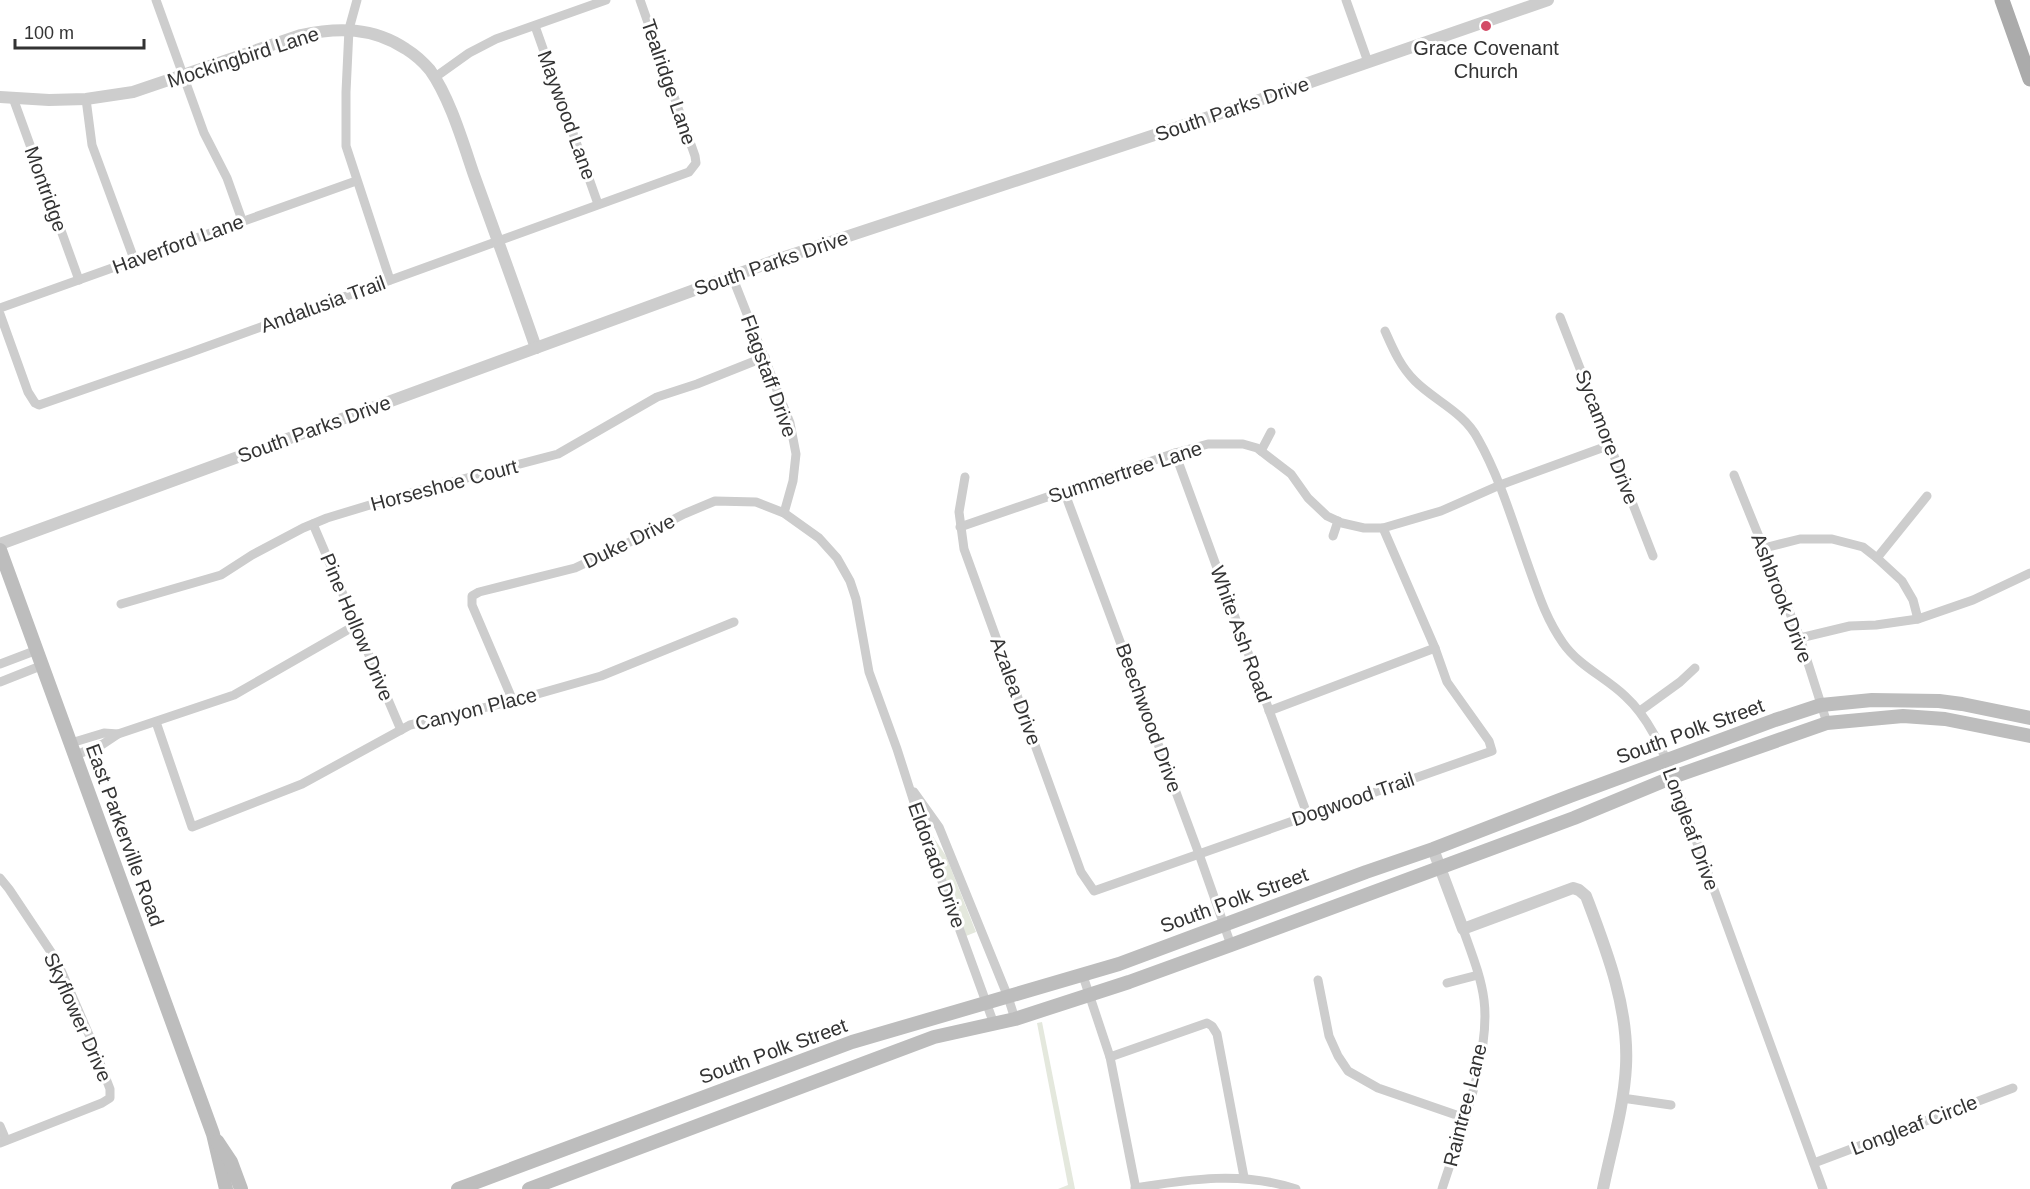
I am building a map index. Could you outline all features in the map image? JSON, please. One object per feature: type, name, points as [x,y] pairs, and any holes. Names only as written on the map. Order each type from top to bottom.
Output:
[{"type":"main road","points":[[2002,0],[2030,79]]},
{"type":"main road","name":"East Parkerville Road","points":[[0,550],[213,1134],[226,1189]]},
{"type":"main road","name":"South Polk Street","points":[[458,1189],[852,1042],[1083,976],[1821,705],[1872,700],[1939,701],[2030,718]]},
{"type":"main road","name":"South Polk Street","points":[[530,1189],[933,1037],[1015,1019],[1231,945],[1574,818],[1673,777],[1827,723],[1903,716],[1945,719],[2030,736]]},
{"type":"main road","name":"East Parkerville Road","points":[[213,1134],[231,1162],[241,1189]]},
{"type":"street","points":[[156,0],[204,133],[227,178],[242,220]]},
{"type":"street","points":[[357,0],[349,29],[346,146],[390,280]]},
{"type":"street","points":[[434,78],[469,53],[496,39],[606,0]]},
{"type":"street","name":"Tealridge Lane","points":[[640,0],[696,164]]},
{"type":"street","points":[[1346,0],[1368,62]]},
{"type":"street","name":"South Parks Drive","points":[[0,544],[732,276],[1548,0]]},
{"type":"street","name":"Maywood Lane","points":[[535,26],[598,204]]},
{"type":"street","name":"Mockingbird Lane","points":[[0,97],[49,100],[86,99],[133,92],[301,35],[327,29],[349,29],[382,38],[406,49],[429,69],[462,140],[536,348]]},
{"type":"street","name":"Montridge","points":[[14,98],[79,280]]},
{"type":"street","points":[[86,99],[92,145],[134,259]]},
{"type":"street","name":"Andalusia Trail","points":[[0,314],[28,392],[39,405],[689,172],[696,164]]},
{"type":"street","name":"Haverford Lane","points":[[0,308],[356,181]]},
{"type":"street","name":"Flagstaff Drive","points":[[732,276],[790,423],[796,454],[793,482],[784,513]]},
{"type":"street","name":"Sycamore Drive","points":[[1560,317],[1653,556]]},
{"type":"street","name":"Longleaf Drive","points":[[1385,331],[1399,362],[1416,382],[1454,411],[1478,437],[1500,485],[1546,616],[1564,645],[1578,661],[1625,696],[1640,711],[1667,761],[1823,1189]]},
{"type":"street","name":"Horseshoe Court","points":[[121,604],[220,575],[252,555],[313,524],[406,494],[558,454],[657,397],[765,357]]},
{"type":"street","points":[[1261,451],[1270,432]]},
{"type":"street","name":"Summertree Lane","points":[[960,527],[1175,453],[1208,444],[1243,444],[1261,451],[1291,474],[1308,498],[1327,516],[1364,528],[1383,528],[1441,511],[1500,485],[1610,445]]},
{"type":"street","name":"White Ash Road","points":[[1175,453],[1307,814]]},
{"type":"street","name":"Ashbrook Drive","points":[[1734,475],[1800,638],[1827,723]]},
{"type":"street","name":"Azalea Drive","points":[[965,477],[958,512],[964,549],[1081,872],[1094,891],[1102,888]]},
{"type":"street","name":"Beechwood Drive","points":[[1064,491],[1231,945]]},
{"type":"street","points":[[1877,558],[1927,496]]},
{"type":"street","name":"Duke Drive","points":[[513,700],[472,605],[472,596],[479,592],[575,568],[715,501],[756,502],[784,513]]},
{"type":"street","name":"Eldorado Drive","points":[[784,513],[819,538],[837,558],[850,580],[856,599],[869,672],[993,1024]]},
{"type":"street","points":[[1333,536],[1338,521]]},
{"type":"street","name":"Pine Hollow Drive","points":[[313,524],[401,730]]},
{"type":"street","points":[[1269,711],[1434,648],[1383,528]]},
{"type":"street","points":[[1764,548],[1800,539],[1832,539],[1863,547],[1902,581],[1913,600],[1918,619]]},
{"type":"street","points":[[1800,638],[1850,626],[1918,619],[1973,600],[2030,573]]},
{"type":"street","name":"Canyon Place","points":[[156,722],[192,827],[302,784],[411,725],[601,676],[734,621]]},
{"type":"street","points":[[73,749],[104,733],[118,734],[234,696],[356,625]]},
{"type":"street","name":"Dogwood Trail","points":[[1102,888],[1307,814],[1492,751],[1489,741],[1447,682],[1434,648]]},
{"type":"street","points":[[0,664],[37,650]]},
{"type":"street","points":[[0,682],[43,665]]},
{"type":"street","points":[[1640,711],[1695,668]]},
{"type":"street","name":"Eldorado Drive","points":[[908,785],[939,827],[1015,1019]]},
{"type":"street","name":"Raintree Lane","points":[[1433,849],[1478,975],[1484,999],[1485,1017],[1481,1058],[1466,1118],[1442,1189]]},
{"type":"street","name":"Skyflower Drive","points":[[0,878],[57,961],[110,1089],[110,1098],[102,1103],[3,1141]]},
{"type":"street","points":[[1463,929],[1573,888],[1586,896],[1613,972],[1622,1010],[1626,1065],[1622,1098],[1603,1189]]},
{"type":"street","name":"Eldorado Drive","points":[[966,946],[984,939]]},
{"type":"street","points":[[1447,983],[1478,975]]},
{"type":"street","points":[[1083,976],[1110,1057],[1136,1189],[1188,1179],[1244,1177],[1296,1189]]},
{"type":"street","points":[[1318,980],[1329,1036],[1347,1071],[1378,1088],[1466,1118]]},
{"type":"street","points":[[1110,1057],[1207,1023],[1212,1026],[1217,1034],[1244,1177]]},
{"type":"street","name":"Longleaf Circle","points":[[1814,1163],[2013,1088]]},
{"type":"street","points":[[1622,1098],[1671,1105]]},
{"type":"street","points":[[0,1126],[3,1141]]},
{"type":"shaded area","points":[[928,829],[946,856],[976,932],[966,936]]},
{"type":"shaded area","points":[[1042,1022],[1075,1189],[1058,1189],[1068,1185],[1037,1023]]},
{"type":"place","name":"Grace Covenant Church","points":[[1486,26]]}]
